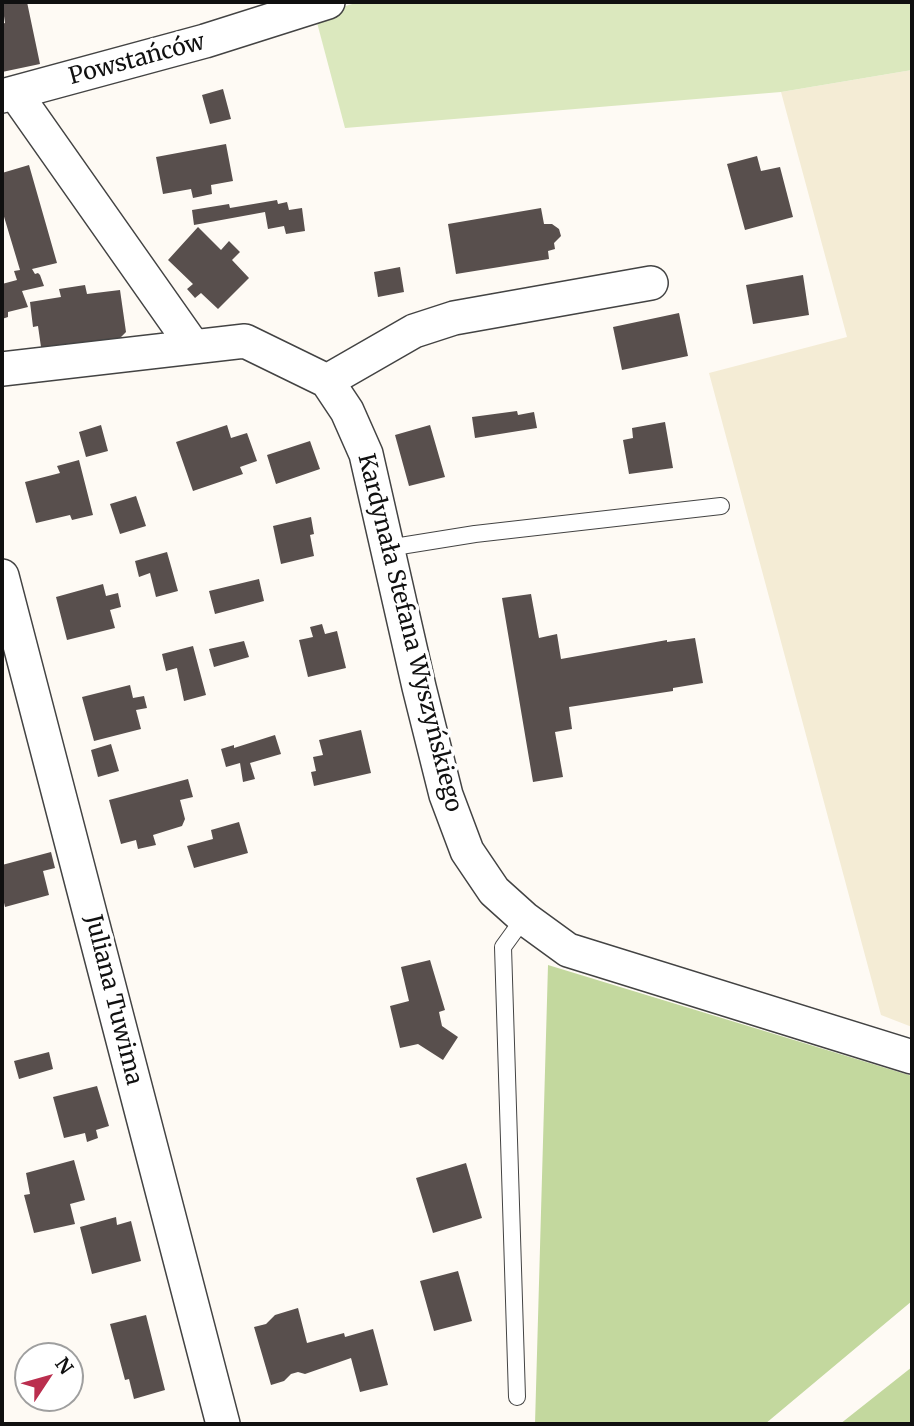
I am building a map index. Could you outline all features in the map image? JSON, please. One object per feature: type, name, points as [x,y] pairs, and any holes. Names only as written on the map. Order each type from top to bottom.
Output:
[{"type":"street","name":"Powstańców","points":[[8,94],[205,41],[271,11],[328,2]]},
{"type":"street","points":[[8,94],[193,346]]},
{"type":"street","points":[[2,369],[245,341],[327,381],[414,331],[454,318],[651,282]]},
{"type":"street","name":"Kardynała Stefana Wyszyńskiego","points":[[327,381],[347,411],[366,454],[419,687],[450,806],[467,852],[494,891],[524,918],[568,950],[912,1057]]},
{"type":"street","name":"Juliana Tuwima","points":[[2,576],[223,1424]]},
{"type":"lane","points":[[388,548],[475,534],[722,506]]},
{"type":"lane","points":[[517,1397],[503,947],[524,918]]},
{"type":"shaded area","points":[[912,70],[912,1027],[881,1015],[709,373],[847,337],[781,92]]},
{"type":"green space","points":[[359,2],[912,2],[912,70],[781,92],[345,128],[315,15]]},
{"type":"green space","points":[[548,965],[912,1076],[912,1301],[765,1424],[535,1424]]},
{"type":"green space","points":[[912,1367],[912,1424],[840,1424]]},
{"type":"building","points":[[2,2],[27,2],[40,64],[2,72],[2,24],[5,23]]},
{"type":"building","points":[[223,89],[231,119],[210,124],[202,95]]},
{"type":"building","points":[[226,144],[233,181],[211,185],[212,194],[193,198],[191,189],[163,194],[156,157]]},
{"type":"building","points":[[757,156],[761,171],[780,167],[793,217],[745,230],[727,164]]},
{"type":"building","points":[[29,165],[57,263],[32,269],[35,274],[40,275],[44,286],[22,291],[28,307],[8,312],[8,317],[2,319],[2,284],[17,280],[14,271],[20,270],[2,210],[2,173]]},
{"type":"building","points":[[277,200],[278,204],[287,202],[289,210],[302,208],[305,231],[286,234],[284,226],[268,229],[265,212],[194,225],[192,210],[229,204],[230,208]]},
{"type":"building","points":[[541,208],[544,224],[552,224],[559,229],[561,236],[554,243],[555,249],[548,251],[549,259],[456,274],[448,224]]},
{"type":"building","points":[[198,227],[221,250],[229,241],[240,252],[232,260],[249,278],[218,309],[201,293],[195,298],[187,289],[193,284],[168,260]]},
{"type":"building","points":[[400,267],[404,292],[378,297],[374,272]]},
{"type":"building","points":[[803,275],[809,315],[753,324],[746,285]]},
{"type":"building","points":[[85,285],[87,294],[120,290],[126,332],[120,338],[41,347],[38,326],[33,327],[30,302],[61,297],[59,289]]},
{"type":"building","points":[[679,313],[688,356],[622,370],[613,327]]},
{"type":"building","points":[[517,411],[518,415],[534,412],[537,428],[475,438],[472,417]]},
{"type":"building","points":[[665,422],[673,468],[629,474],[623,440],[633,438],[632,428]]},
{"type":"building","points":[[101,425],[108,451],[86,457],[79,432]]},
{"type":"building","points":[[227,425],[231,438],[247,433],[257,461],[240,467],[243,474],[193,491],[176,442]]},
{"type":"building","points":[[430,425],[445,477],[409,486],[395,435]]},
{"type":"building","points":[[310,441],[320,469],[276,484],[267,455]]},
{"type":"building","points":[[79,460],[93,515],[72,520],[70,515],[36,523],[25,482],[60,473],[57,466]]},
{"type":"building","points":[[136,496],[146,526],[120,534],[110,504]]},
{"type":"building","points":[[311,517],[314,534],[310,535],[314,556],[281,564],[273,526]]},
{"type":"building","points":[[167,552],[178,591],[156,597],[150,573],[139,577],[135,561]]},
{"type":"building","points":[[259,579],[264,601],[215,614],[209,591]]},
{"type":"building","points":[[103,584],[106,596],[118,593],[121,607],[110,610],[115,628],[67,640],[56,597]]},
{"type":"building","points":[[531,594],[539,638],[557,634],[561,659],[667,640],[695,638],[703,683],[673,688],[673,691],[569,707],[572,729],[555,732],[563,777],[533,782],[502,598]]},
{"type":"building","points":[[322,624],[325,634],[337,631],[346,668],[308,677],[299,640],[313,637],[310,627]]},
{"type":"building","points":[[244,641],[249,657],[214,667],[209,649]]},
{"type":"building","points":[[193,646],[206,695],[184,701],[177,668],[166,671],[162,654]]},
{"type":"building","points":[[130,685],[133,698],[144,696],[147,708],[136,710],[141,729],[94,741],[82,697]]},
{"type":"building","points":[[361,730],[371,773],[314,786],[311,772],[316,771],[313,757],[323,755],[319,740]]},
{"type":"building","points":[[275,735],[281,754],[250,763],[255,779],[243,782],[240,763],[226,767],[221,749],[234,745],[234,748]]},
{"type":"building","points":[[111,744],[119,771],[98,777],[91,750]]},
{"type":"building","points":[[188,779],[193,797],[180,800],[185,819],[182,826],[153,835],[156,845],[138,849],[136,840],[121,844],[109,800]]},
{"type":"building","points":[[239,822],[248,853],[194,868],[187,846],[213,839],[211,830]]},
{"type":"building","points":[[51,852],[55,868],[43,871],[49,895],[5,907],[2,865]]},
{"type":"building","points":[[430,960],[445,1010],[439,1012],[442,1026],[458,1037],[443,1060],[418,1044],[400,1048],[390,1006],[409,1001],[401,967]]},
{"type":"building","points":[[49,1052],[53,1069],[19,1079],[14,1061]]},
{"type":"building","points":[[97,1086],[109,1126],[96,1130],[98,1138],[87,1142],[85,1133],[64,1138],[53,1097]]},
{"type":"building","points":[[74,1160],[85,1200],[70,1204],[75,1224],[34,1233],[24,1195],[30,1194],[26,1173]]},
{"type":"building","points":[[466,1163],[482,1218],[433,1233],[416,1178]]},
{"type":"building","points":[[116,1217],[117,1225],[131,1221],[141,1261],[92,1274],[80,1227]]},
{"type":"building","points":[[458,1271],[472,1321],[434,1331],[420,1281]]},
{"type":"building","points":[[298,1308],[307,1343],[344,1333],[345,1337],[373,1329],[388,1385],[360,1392],[351,1358],[305,1374],[291,1374],[284,1381],[271,1385],[254,1327],[266,1324],[275,1315]]},
{"type":"building","points":[[146,1315],[165,1390],[134,1399],[129,1379],[125,1380],[110,1324]]}]
